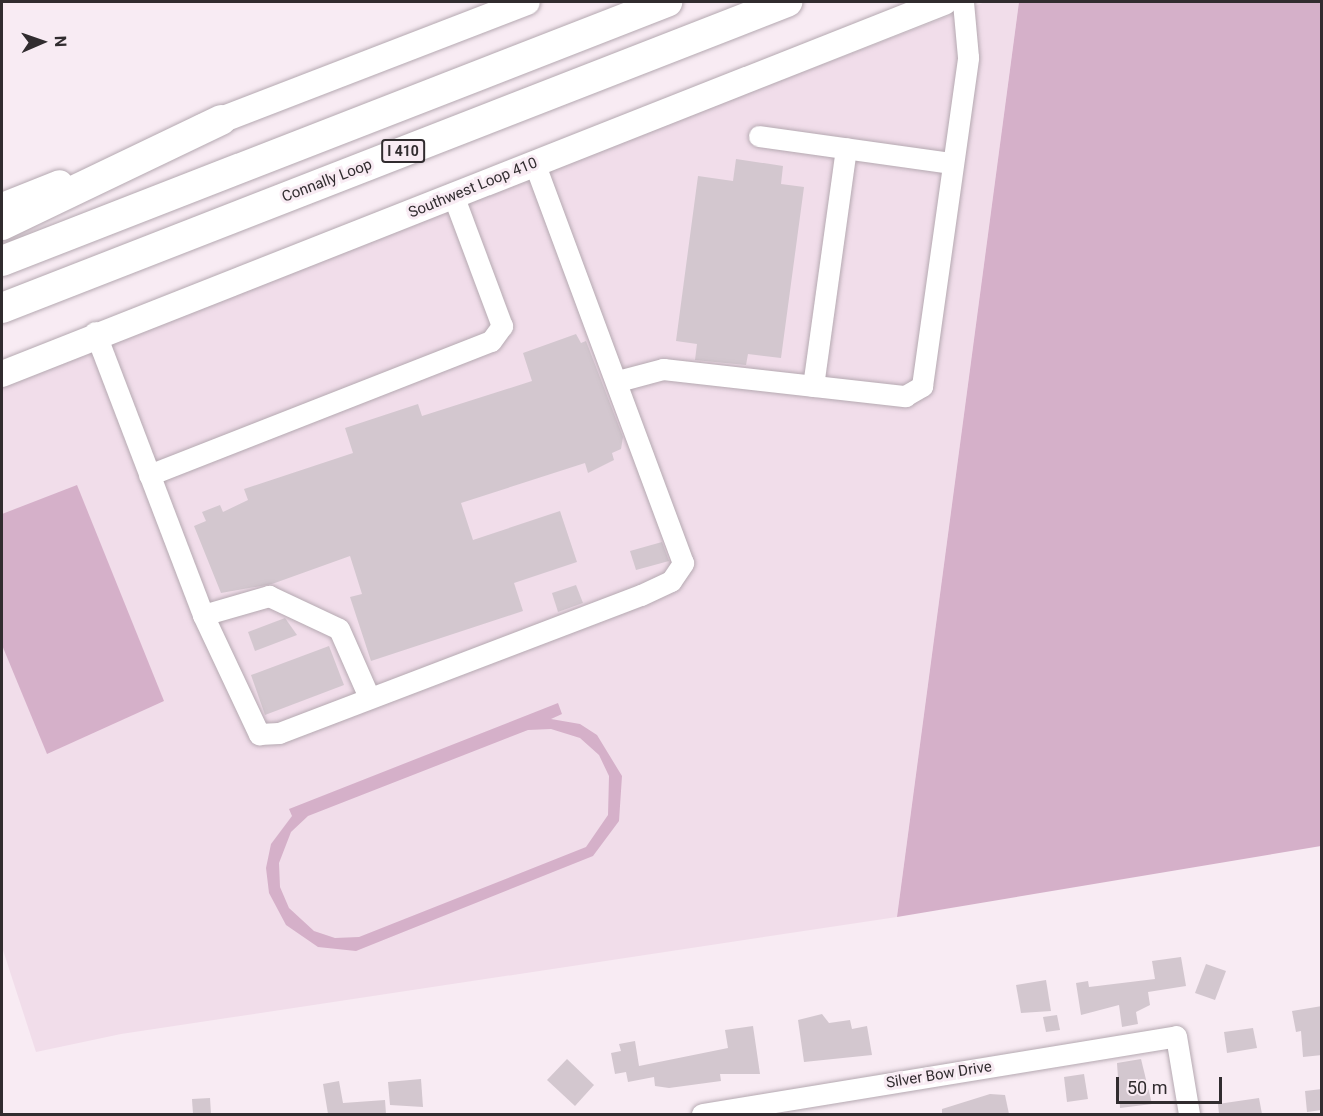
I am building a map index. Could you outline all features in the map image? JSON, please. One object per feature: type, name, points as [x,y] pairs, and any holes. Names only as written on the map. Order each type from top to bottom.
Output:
[{"type":"highway","points":[[2,261],[667,2]]},
{"type":"highway","name":"Connally Loop","points":[[8,306],[787,2]]},
{"type":"highway","points":[[2,225],[221,120]]},
{"type":"main road","points":[[2,206],[527,2]]},
{"type":"main road","name":"Southwest Loop 410","points":[[2,374],[96,334],[944,2]]},
{"type":"street","points":[[618,381],[663,369],[905,396],[922,386],[968,57],[963,2]]},
{"type":"street","points":[[759,136],[952,163]]},
{"type":"street","points":[[813,386],[846,148]]},
{"type":"street","points":[[96,334],[203,615],[259,734],[279,733],[671,581],[683,563],[618,381],[534,163]]},
{"type":"street","points":[[149,475],[491,342],[502,326],[453,195]]},
{"type":"street","points":[[203,615],[269,596],[339,629],[369,697]]},
{"type":"street","name":"Silver Bow Drive","points":[[702,1114],[1176,1036],[1189,1114]]},
{"type":"shaded area","points":[[985,2],[1019,2],[897,917],[121,1034],[36,1052],[2,947],[2,380]]},
{"type":"shaded area","points":[[1019,2],[1321,2],[1321,846],[897,917]]},
{"type":"shaded area","points":[[77,485],[164,701],[47,754],[2,645],[2,514]]},
{"type":"shaded area","points":[[558,703],[562,714],[551,719],[580,724],[597,735],[622,776],[619,821],[593,856],[356,951],[318,947],[286,925],[269,893],[266,868],[271,844],[292,816],[289,809]],"holes":[[[551,729],[580,738],[599,755],[609,776],[608,815],[586,847],[359,937],[335,938],[314,931],[289,908],[280,887],[279,863],[291,832],[308,816],[528,730]]]},
{"type":"building","points":[[736,159],[783,166],[781,184],[804,187],[781,358],[748,354],[746,365],[695,360],[697,344],[676,341],[698,176],[733,181]]},
{"type":"building","points":[[576,334],[581,343],[586,341],[623,437],[621,449],[612,453],[614,460],[588,473],[585,463],[461,503],[473,540],[560,511],[577,562],[514,583],[523,611],[371,661],[350,597],[362,594],[350,556],[272,584],[221,593],[194,526],[206,521],[202,512],[220,505],[223,512],[248,500],[244,489],[353,453],[345,428],[418,404],[422,416],[532,381],[523,353]]},
{"type":"building","points":[[662,542],[669,561],[636,570],[630,551]]},
{"type":"building","points":[[576,585],[583,603],[558,612],[552,593]]},
{"type":"building","points":[[285,618],[297,635],[255,651],[248,632]]},
{"type":"building","points":[[329,646],[344,685],[265,715],[251,675]]},
{"type":"building","points":[[1181,957],[1186,986],[1148,992],[1150,1005],[1136,1012],[1138,1024],[1122,1027],[1119,1005],[1081,1015],[1076,983],[1088,981],[1089,987],[1155,979],[1152,961]]},
{"type":"building","points":[[1206,964],[1226,971],[1215,1000],[1195,993]]},
{"type":"building","points":[[1046,980],[1051,1011],[1021,1013],[1016,985]]},
{"type":"building","points":[[1322,1006],[1322,1055],[1303,1057],[1301,1031],[1296,1032],[1292,1011]]},
{"type":"building","points":[[822,1014],[829,1023],[850,1020],[852,1029],[867,1026],[872,1055],[804,1062],[798,1020]]},
{"type":"building","points":[[1057,1015],[1060,1030],[1046,1032],[1043,1017]]},
{"type":"building","points":[[753,1026],[760,1074],[720,1074],[721,1081],[669,1088],[655,1086],[654,1077],[628,1082],[626,1072],[615,1074],[611,1053],[621,1051],[619,1044],[635,1041],[639,1066],[728,1048],[725,1030]]},
{"type":"building","points":[[1253,1028],[1257,1048],[1227,1053],[1224,1032]]},
{"type":"building","points":[[567,1059],[594,1085],[575,1106],[547,1080]]},
{"type":"building","points":[[1141,1059],[1152,1104],[1120,1108],[1117,1063]]},
{"type":"building","points":[[1084,1074],[1088,1099],[1067,1102],[1064,1077]]},
{"type":"building","points":[[421,1079],[423,1107],[390,1105],[388,1082]]},
{"type":"building","points":[[339,1081],[343,1103],[385,1100],[386,1114],[328,1114],[323,1084]]},
{"type":"building","points":[[1322,1089],[1322,1110],[1307,1112],[1305,1091]]},
{"type":"building","points":[[990,1094],[1005,1095],[1009,1114],[942,1114],[942,1109]]},
{"type":"building","points":[[210,1098],[211,1114],[193,1114],[192,1099]]},
{"type":"building","points":[[1259,1098],[1262,1114],[1219,1114],[1218,1104]]}]
